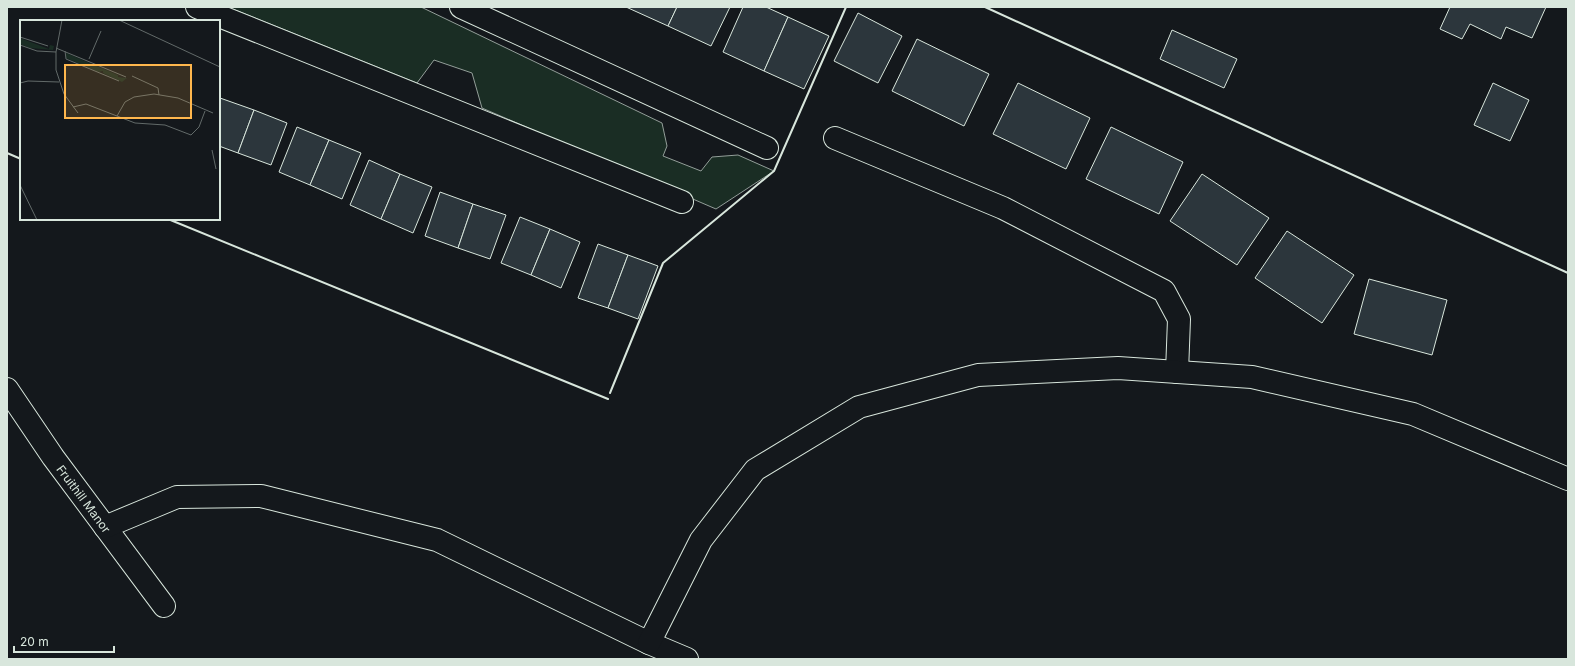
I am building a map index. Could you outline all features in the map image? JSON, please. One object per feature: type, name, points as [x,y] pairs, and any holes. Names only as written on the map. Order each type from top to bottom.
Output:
[{"type":"street","points":[[197,7],[682,202]]},
{"type":"street","points":[[461,7],[767,148]]},
{"type":"street","points":[[835,138],[1003,208],[1164,292],[1179,319],[1177,372]]},
{"type":"street","points":[[649,643],[701,540],[755,470],[859,407],[978,375],[1118,368],[1252,377],[1413,414],[1568,479]]},
{"type":"street","name":"Fruithill Manor","points":[[7,389],[53,457],[164,606]]},
{"type":"street","points":[[105,527],[177,497],[261,496],[438,540],[649,643],[687,659]]},
{"type":"green space","points":[[228,7],[421,7],[662,123],[667,146],[663,156],[701,171],[712,157],[738,155],[774,171],[716,209],[482,108],[472,73],[434,60],[417,83]]},
{"type":"building","points":[[626,7],[677,7],[668,26]]},
{"type":"building","points":[[677,7],[730,7],[711,46],[668,26]]},
{"type":"building","points":[[743,7],[766,7],[788,17],[764,71],[723,52]]},
{"type":"building","points":[[1450,7],[1546,7],[1532,38],[1506,27],[1501,39],[1470,24],[1462,39],[1440,29]]},
{"type":"building","points":[[858,13],[902,36],[878,83],[834,61]]},
{"type":"building","points":[[788,17],[829,36],[804,89],[764,71]]},
{"type":"building","points":[[1172,30],[1237,59],[1224,88],[1160,59]]},
{"type":"building","points":[[917,39],[989,74],[964,126],[892,91]]},
{"type":"building","points":[[1018,83],[1090,118],[1066,169],[993,134]]},
{"type":"building","points":[[1493,83],[1529,100],[1510,141],[1474,125]]},
{"type":"building","points":[[220,98],[254,110],[238,153],[220,146]]},
{"type":"building","points":[[254,110],[287,123],[271,165],[238,153]]},
{"type":"building","points":[[297,127],[329,140],[310,185],[279,172]]},
{"type":"building","points":[[1111,127],[1183,162],[1159,214],[1086,179]]},
{"type":"building","points":[[329,140],[361,153],[342,199],[310,185]]},
{"type":"building","points":[[369,160],[400,174],[381,219],[350,205]]},
{"type":"building","points":[[400,174],[432,187],[413,233],[381,219]]},
{"type":"building","points":[[1202,174],[1269,218],[1237,265],[1170,221]]},
{"type":"building","points":[[440,192],[473,204],[458,248],[425,236]]},
{"type":"building","points":[[473,204],[506,215],[490,259],[458,248]]},
{"type":"building","points":[[520,217],[550,229],[531,275],[501,263]]},
{"type":"building","points":[[550,229],[580,242],[561,288],[531,275]]},
{"type":"building","points":[[1287,231],[1354,275],[1322,323],[1255,278]]},
{"type":"building","points":[[598,244],[628,255],[608,308],[578,298]]},
{"type":"building","points":[[628,255],[658,266],[638,319],[608,308]]},
{"type":"building","points":[[1369,279],[1447,300],[1432,355],[1354,334]]},
{"type":"wall","points":[[610,393],[663,263],[774,171],[846,7]]},
{"type":"wall","points":[[985,7],[1568,273]]},
{"type":"wall","points":[[7,153],[20,159]]},
{"type":"wall","points":[[170,220],[608,399]]}]
